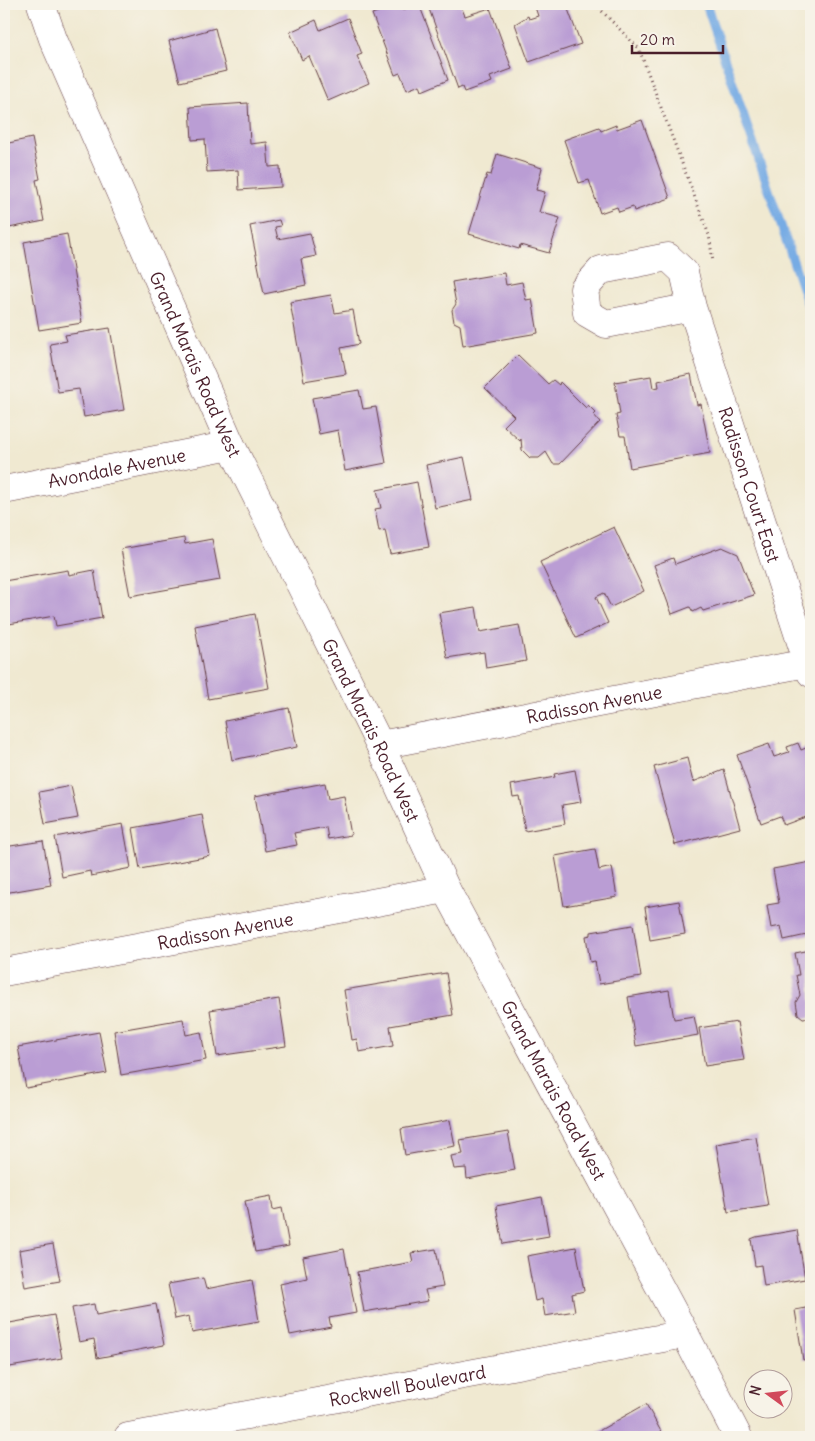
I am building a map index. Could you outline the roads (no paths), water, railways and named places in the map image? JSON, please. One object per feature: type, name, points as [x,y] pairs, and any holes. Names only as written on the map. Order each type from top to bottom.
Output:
[{"type":"street","name":"Grand Marais Road West","points":[[42,4],[53,39],[230,445],[380,744],[446,888],[685,1334],[738,1437]]},
{"type":"street","name":"Radisson Court East","points":[[692,307],[809,668]]},
{"type":"street","name":"Avondale Avenue","points":[[4,490],[230,445]]},
{"type":"street","name":"Radisson Avenue","points":[[380,744],[809,668]]},
{"type":"street","name":"Radisson Avenue","points":[[4,972],[446,888]]},
{"type":"street","name":"Rockwell Boulevard","points":[[128,1437],[685,1334]]},
{"type":"waterway","points":[[706,4],[811,314]]}]
